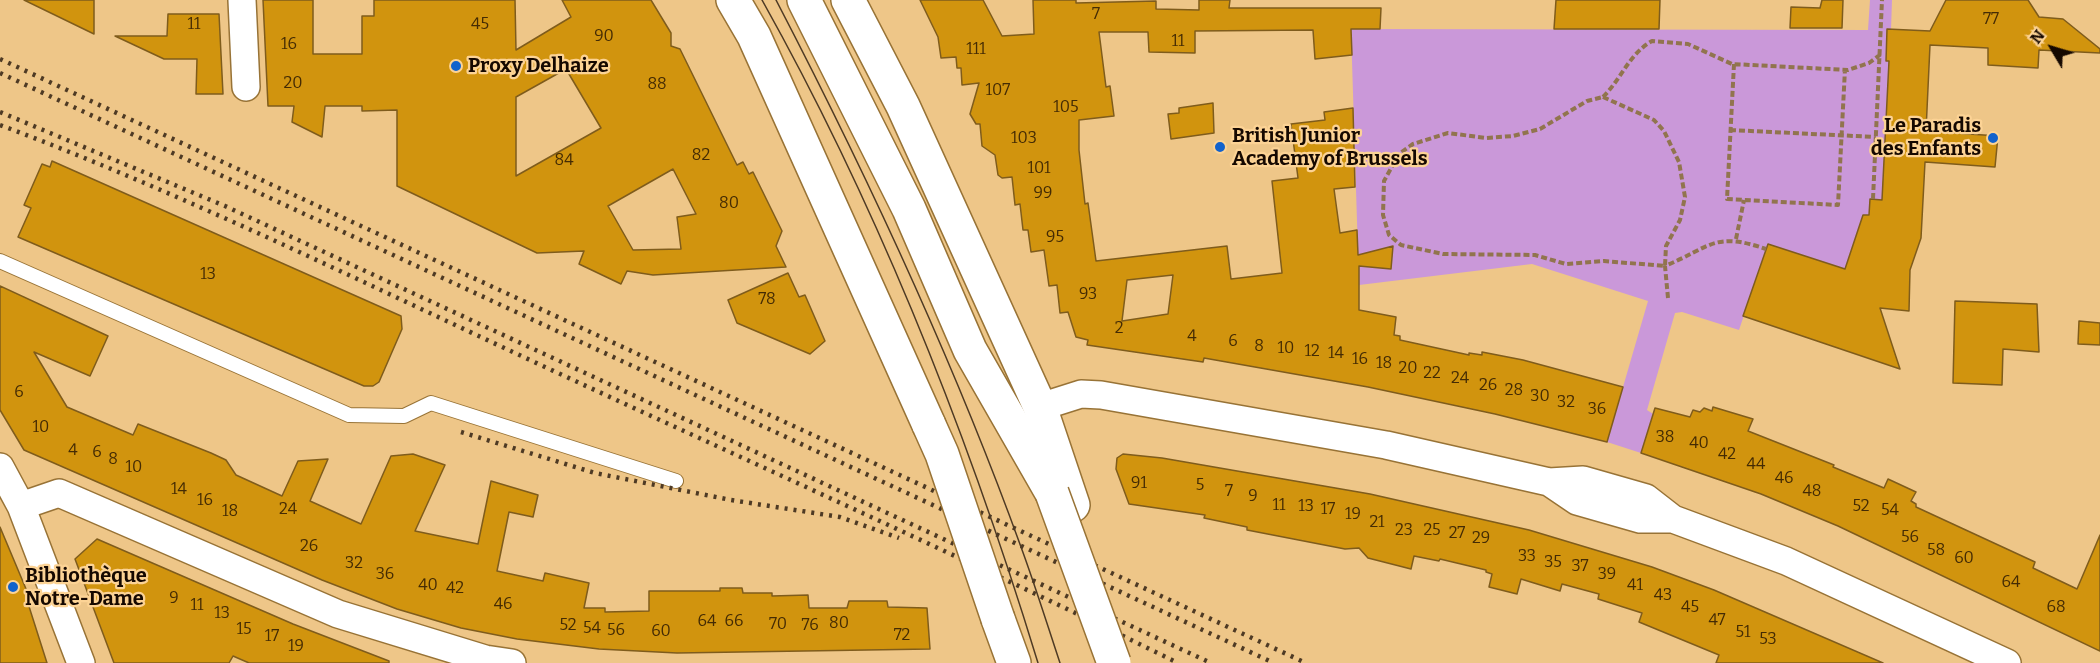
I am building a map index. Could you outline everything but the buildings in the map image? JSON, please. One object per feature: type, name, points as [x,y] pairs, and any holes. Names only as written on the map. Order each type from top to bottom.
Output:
[{"type":"main road","points":[[733,0],[754,36],[942,454],[1014,663]]},
{"type":"main road","points":[[804,0],[909,210],[969,350],[1063,499]]},
{"type":"main road","points":[[848,0],[903,106],[1040,407],[1063,499],[1114,663]]},
{"type":"street","points":[[242,0],[246,87]]},
{"type":"street","points":[[1040,407],[1081,394],[1101,395],[1386,445],[1549,482],[1583,480],[1646,498],[1673,519],[1786,561],[2007,663]]},
{"type":"street","points":[[0,467],[21,506],[81,663]]},
{"type":"street","points":[[21,506],[59,493],[338,614],[485,661],[512,663]]},
{"type":"lane","points":[[0,261],[349,415],[404,416],[431,403],[676,481]]},
{"type":"path","points":[[1873,199],[1882,0]]},
{"type":"path","points":[[1766,249],[1736,239],[1716,241],[1665,266],[1604,261],[1566,264],[1535,255],[1443,254],[1401,245],[1389,235],[1383,215],[1384,181],[1399,154],[1413,144],[1448,133],[1486,138],[1513,136],[1540,129],[1587,101],[1603,97],[1622,76],[1634,55],[1652,41],[1688,44],[1734,64],[1845,69],[1859,68],[1881,54]]},
{"type":"path","points":[[1734,64],[1727,199],[1838,205],[1845,69]]},
{"type":"path","points":[[1603,97],[1654,120],[1664,130],[1679,162],[1685,197],[1680,220],[1666,246],[1668,298]]},
{"type":"path","points":[[1730,129],[1876,137]]},
{"type":"path","points":[[1736,239],[1744,200]]},
{"type":"shaded area","points":[[1870,0],[1892,0],[1891,30],[1887,31],[1886,61],[1890,61],[1881,228],[1853,287],[1764,256],[1739,330],[1682,312],[1675,313],[1647,410],[1653,414],[1641,453],[1607,442],[1648,301],[1532,264],[1359,285],[1351,29],[1868,30]]},
{"type":"tram line","points":[[762,0],[845,160],[918,324],[982,492],[1038,663]]},
{"type":"tram line","points":[[776,0],[844,134],[938,338],[995,477],[1060,663]]},
{"type":"railway","points":[[0,59],[1306,663]]},
{"type":"railway","points":[[0,73],[1274,663]]},
{"type":"railway","points":[[0,112],[225,206],[1211,663]]},
{"type":"railway","points":[[0,125],[145,183],[288,247],[952,554],[1178,663]]},
{"type":"railway","points":[[461,432],[595,473],[731,500],[840,517],[899,538]]},
{"type":"place","name":"Proxy Delhaize","points":[[456,66]]},
{"type":"place","name":"Le Paradis des Enfants","points":[[1993,138]]},
{"type":"place","name":"British Junior Academy of Brussels","points":[[1220,147]]},
{"type":"place","name":"Bibliothèque Notre-Dame","points":[[13,587]]}]
